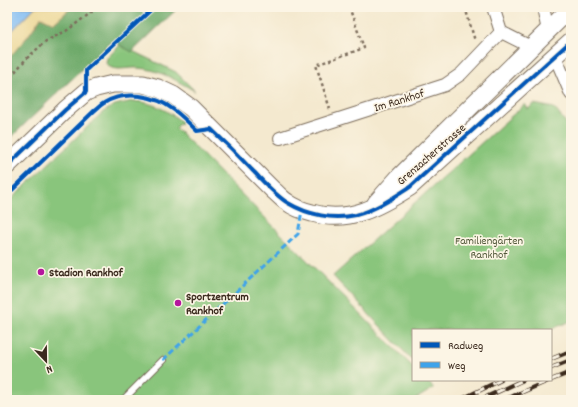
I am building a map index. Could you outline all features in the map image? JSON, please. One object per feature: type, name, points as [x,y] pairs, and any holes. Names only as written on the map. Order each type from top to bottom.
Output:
[{"type":"main road","name":"Grenzacherstrasse","points":[[370,210],[399,177],[571,8]]},
{"type":"main road","points":[[548,31],[555,56]]},
{"type":"main road","name":"Grenzacherstrasse","points":[[7,166],[75,100],[86,92],[113,84],[143,84],[173,94],[191,108],[287,203],[321,216],[338,217],[356,215],[390,200],[410,188],[571,41]]},
{"type":"main road","points":[[531,47],[555,56]]},
{"type":"street","points":[[494,7],[501,32],[531,47]]},
{"type":"street","points":[[543,7],[548,31]]},
{"type":"street","name":"Im Rankhof","points":[[280,138],[444,86],[461,74],[501,32]]},
{"type":"street","points":[[555,56],[571,94]]},
{"type":"lane","points":[[123,400],[163,360]]},
{"type":"path","points":[[7,81],[26,59],[46,41],[66,31],[99,7]]},
{"type":"path","points":[[86,70],[154,7]]},
{"type":"path","points":[[334,120],[316,65],[364,48],[349,7]]},
{"type":"path","points":[[465,7],[476,42],[483,51]]},
{"type":"green space","points":[[72,7],[179,7],[132,52],[112,41],[7,141],[7,60],[28,36],[41,17],[54,23]]},
{"type":"green space","points":[[120,45],[176,72],[195,91],[168,76],[146,69],[112,68],[106,63],[107,58]]},
{"type":"green space","name":"Sportzentrum Rankhof","points":[[133,101],[147,103],[159,107],[182,122],[176,128],[412,366],[412,381],[427,381],[434,388],[414,400],[7,400],[7,203],[103,112],[115,105]]},
{"type":"green space","name":"Familiengärten Rankhof","points":[[525,104],[528,109],[534,104],[554,108],[567,124],[571,136],[571,321],[551,329],[412,329],[412,360],[333,276]]},
{"type":"sand","points":[[35,7],[72,7],[54,23],[41,17],[28,36],[7,60],[7,36]]},
{"type":"water","points":[[7,7],[35,7],[7,36]]},
{"type":"railway","points":[[552,359],[571,351]]},
{"type":"railway","points":[[552,368],[571,360]]},
{"type":"railway","points":[[552,380],[571,372]]},
{"type":"railway","points":[[460,400],[499,381]]},
{"type":"railway","points":[[480,400],[521,381]]},
{"type":"railway","points":[[504,400],[548,381]]},
{"type":"marked path","points":[[163,360],[298,234],[302,210]]},
{"type":"cycle path","points":[[7,166],[65,110],[86,92],[86,70],[154,7]]},
{"type":"cycle path","points":[[7,195],[101,105],[121,96],[140,96],[166,105],[180,115],[197,131],[211,129],[269,188],[288,203],[304,211],[330,217],[356,215],[377,207],[410,187],[571,41]]},
{"type":"place","name":"Stadion Rankhof","points":[[41,272]]},
{"type":"place","name":"Sportzentrum Rankhof","points":[[178,303]]}]
